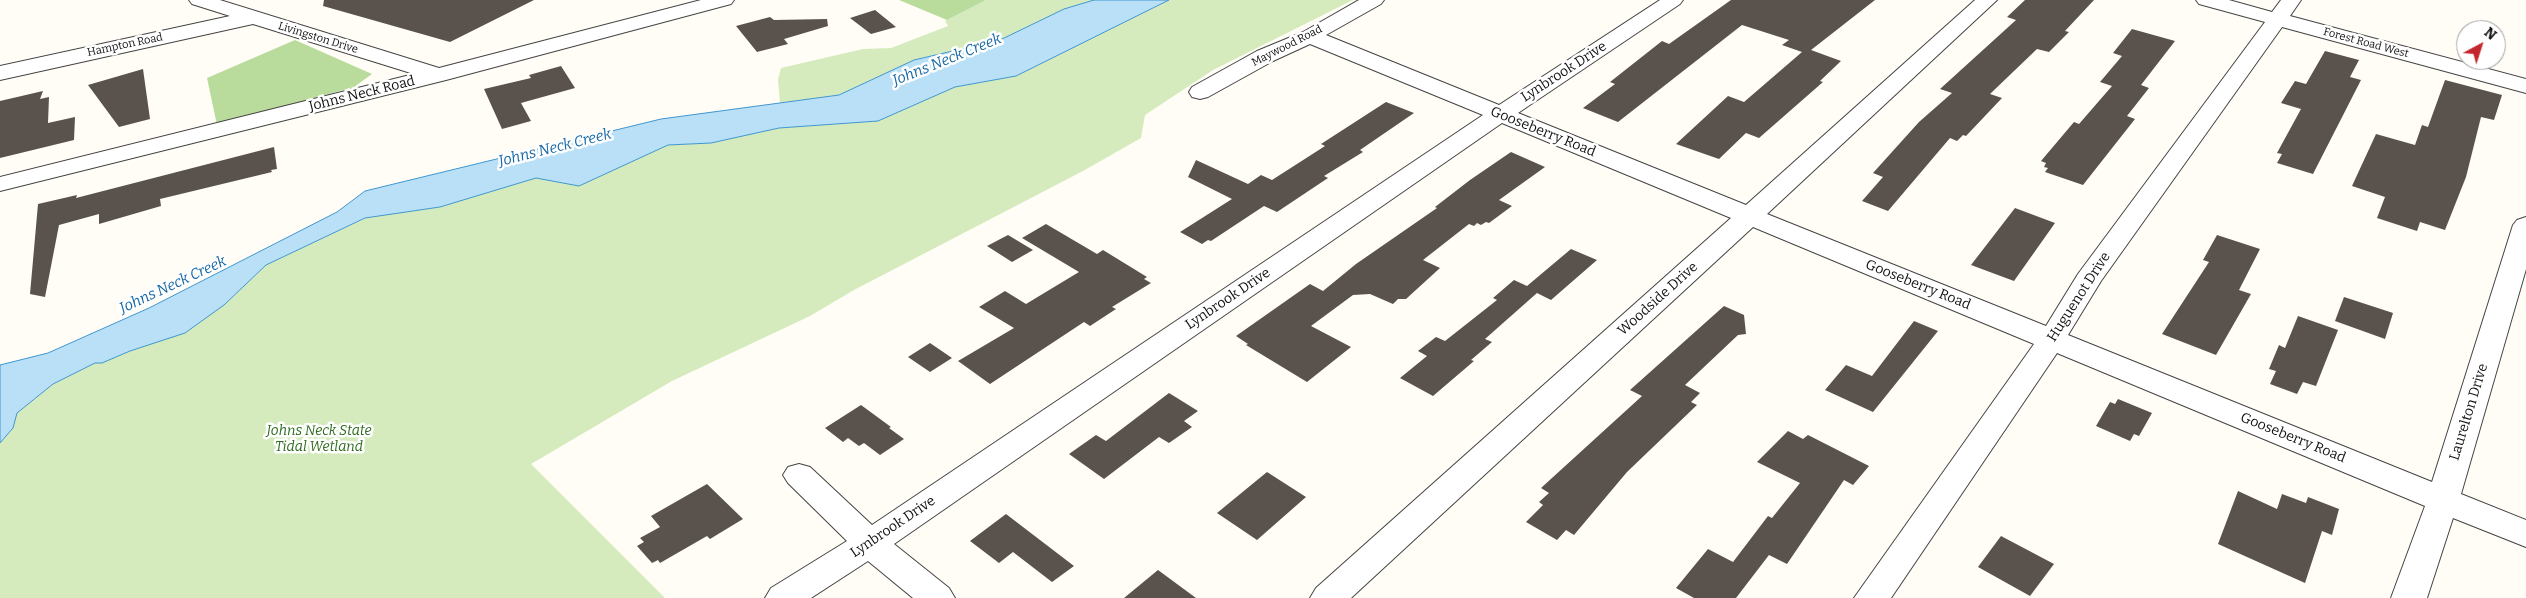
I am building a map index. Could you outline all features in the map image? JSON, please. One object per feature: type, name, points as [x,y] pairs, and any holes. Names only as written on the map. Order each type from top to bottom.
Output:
[{"type":"street","name":"Livingston Drive","points":[[200,0],[251,18],[438,75]]},
{"type":"street","name":"Johns Neck Road","points":[[0,184],[438,75],[724,0]]},
{"type":"street","name":"Maywood Road","points":[[1200,92],[1265,56],[1310,36],[1374,0]]},
{"type":"street","name":"Lynbrook Drive","points":[[783,598],[870,543],[1500,114],[1673,0]]},
{"type":"street","name":"Woodside Drive","points":[[1328,598],[1987,0]]},
{"type":"street","name":"Forest Road West","points":[[2206,0],[2284,10],[2526,86]]},
{"type":"street","name":"Huguenot Drive","points":[[1872,598],[2052,339],[2088,280],[2126,225],[2284,10]]},
{"type":"street","name":"Hampton Road","points":[[0,73],[251,18]]},
{"type":"street","name":"Gooseberry Road","points":[[1310,36],[2526,534]]},
{"type":"street","name":"Laurelton Drive","points":[[2410,598],[2443,500],[2526,224]]},
{"type":"street","points":[[799,476],[870,543],[937,598]]},
{"type":"green space","points":[[899,0],[986,0],[947,20]]},
{"type":"green space","points":[[986,0],[1094,0],[1064,9],[1000,40],[914,60],[839,95],[780,103],[778,80],[781,68],[863,49],[891,48],[948,26],[945,21]]},
{"type":"green space","name":"Johns Neck State Tidal Wetland","points":[[1169,0],[1353,0],[1213,70],[1145,115],[1141,138],[1083,171],[854,290],[810,316],[672,381],[531,464],[665,598],[0,598],[0,443],[13,428],[17,413],[53,384],[95,363],[102,363],[208,315],[224,305],[266,265],[366,218],[440,207],[536,178],[579,186],[668,145],[711,143],[779,128],[878,121],[955,87],[1016,76]]},
{"type":"green space","points":[[295,40],[372,74],[354,87],[217,125],[207,78]]},
{"type":"water","name":"Johns Neck Creek","points":[[1094,0],[1169,0],[1016,76],[955,87],[878,121],[779,128],[711,143],[668,145],[579,186],[536,178],[440,207],[365,218],[266,265],[224,305],[185,333],[130,351],[102,363],[95,363],[53,384],[17,413],[13,428],[0,443],[0,365],[48,353],[149,308],[337,212],[365,191],[661,119],[839,95],[914,60],[1000,40],[1064,9]]},
{"type":"building","points":[[324,0],[534,0],[450,42],[323,6]]},
{"type":"building","points":[[1731,0],[1875,0],[1811,50],[1841,61],[1820,81],[1823,82],[1759,138],[1746,133],[1719,159],[1676,144],[1728,96],[1744,102],[1802,52],[1782,45],[1789,40],[1742,25],[1618,122],[1583,108],[1615,84],[1610,82],[1662,41],[1669,44]]},
{"type":"building","points":[[2025,0],[2094,0],[2065,31],[2069,32],[2049,52],[2037,49],[1990,94],[2002,98],[1966,136],[1963,135],[1957,141],[1950,138],[1888,211],[1862,201],[1883,177],[1873,173],[1919,122],[1952,93],[1940,89],[2016,20],[2007,17]]},
{"type":"building","points":[[875,10],[896,27],[871,34],[850,18]]},
{"type":"building","points":[[770,17],[774,20],[827,19],[828,26],[784,39],[788,44],[757,52],[736,26]]},
{"type":"building","points":[[2132,29],[2175,41],[2141,85],[2149,88],[2127,116],[2135,119],[2083,185],[2045,172],[2048,168],[2044,167],[2046,163],[2041,161],[2074,122],[2079,124],[2112,86],[2100,82],[2122,56],[2113,53]]},
{"type":"building","points":[[2325,51],[2359,60],[2350,77],[2361,80],[2313,174],[2277,163],[2282,154],[2277,153],[2301,109],[2281,103],[2295,81],[2306,84]]},
{"type":"building","points":[[561,66],[575,88],[521,103],[531,121],[502,129],[484,89],[531,78],[529,75]]},
{"type":"building","points":[[143,69],[150,119],[119,127],[88,85]]},
{"type":"building","points":[[2445,80],[2502,95],[2494,120],[2481,117],[2466,177],[2445,230],[2420,222],[2417,231],[2377,218],[2385,197],[2352,186],[2376,134],[2415,145],[2422,125],[2428,127]]},
{"type":"building","points":[[43,91],[40,99],[49,97],[48,123],[75,117],[74,140],[0,158],[0,101]]},
{"type":"building","points":[[1386,102],[1414,113],[1360,150],[1363,152],[1324,176],[1328,178],[1277,212],[1264,206],[1211,241],[1208,240],[1202,244],[1180,232],[1232,199],[1188,177],[1196,160],[1248,184],[1261,175],[1272,180],[1325,146],[1321,144]]},
{"type":"building","points":[[274,147],[277,169],[271,170],[272,172],[160,199],[161,206],[99,224],[99,214],[59,225],[45,297],[30,294],[38,204],[77,195],[76,198]]},
{"type":"building","points":[[1511,152],[1545,167],[1499,200],[1512,206],[1489,223],[1486,222],[1481,225],[1477,223],[1474,226],[1469,224],[1423,260],[1440,268],[1406,299],[1398,299],[1393,304],[1370,294],[1353,295],[1311,326],[1351,347],[1307,382],[1246,345],[1248,344],[1236,336],[1310,284],[1323,291],[1356,264],[1437,208],[1435,207],[1470,180]]},
{"type":"building","points":[[2015,208],[2055,223],[2014,281],[1971,265]]},
{"type":"building","points":[[1046,224],[1097,254],[1103,250],[1147,277],[1144,279],[1151,283],[1112,307],[1116,309],[1090,326],[1084,322],[990,384],[958,361],[1014,328],[979,307],[1005,291],[1026,304],[1079,272],[1022,238]]},
{"type":"building","points":[[1008,235],[1033,250],[1012,262],[987,246]]},
{"type":"building","points":[[2217,235],[2260,249],[2239,290],[2251,294],[2216,355],[2162,334],[2209,262],[2203,260]]},
{"type":"building","points":[[1571,249],[1597,260],[1551,300],[1537,293],[1485,339],[1492,342],[1471,360],[1474,361],[1433,396],[1400,378],[1427,356],[1418,351],[1436,337],[1445,341],[1497,300],[1493,298],[1514,280],[1527,286]]},
{"type":"building","points":[[2344,297],[2393,313],[2385,339],[2335,321]]},
{"type":"building","points":[[1724,306],[1744,315],[1746,334],[1738,335],[1685,385],[1700,393],[1691,402],[1697,405],[1627,472],[1574,535],[1566,530],[1557,540],[1526,522],[1543,505],[1539,502],[1549,493],[1541,488],[1642,396],[1630,390]]},
{"type":"building","points":[[2298,316],[2338,330],[2316,386],[2303,382],[2297,394],[2270,384],[2276,371],[2269,369],[2279,345],[2285,348]]},
{"type":"building","points":[[1914,321],[1938,331],[1873,412],[1825,390],[1846,365],[1872,376]]},
{"type":"building","points":[[930,343],[952,358],[930,372],[908,357]]},
{"type":"building","points":[[1169,393],[1198,411],[1184,421],[1192,427],[1169,443],[1159,437],[1104,479],[1069,454],[1096,435],[1106,441]]},
{"type":"building","points":[[2118,399],[2152,413],[2139,436],[2134,434],[2130,441],[2096,426],[2110,402],[2115,404]]},
{"type":"building","points":[[861,405],[904,439],[880,455],[864,443],[859,446],[848,438],[843,442],[825,428]]},
{"type":"building","points":[[1788,431],[1803,439],[1808,435],[1869,466],[1853,485],[1844,480],[1787,564],[1769,555],[1736,598],[1694,598],[1676,588],[1708,549],[1733,562],[1768,516],[1772,518],[1800,483],[1757,462]]},
{"type":"building","points":[[1267,472],[1306,497],[1257,540],[1217,513]]},
{"type":"building","points":[[707,484],[743,519],[710,539],[707,536],[660,563],[658,560],[652,563],[637,546],[644,542],[640,538],[660,527],[651,516]]},
{"type":"building","points":[[2238,491],[2277,509],[2282,494],[2306,503],[2308,497],[2339,509],[2332,535],[2322,531],[2305,583],[2218,544]]},
{"type":"building","points":[[1006,514],[1074,566],[1052,582],[1013,552],[999,563],[970,541]]},
{"type":"building","points":[[2001,536],[2054,564],[2030,596],[1978,567]]},
{"type":"building","points":[[1158,570],[1196,598],[1124,598]]}]
